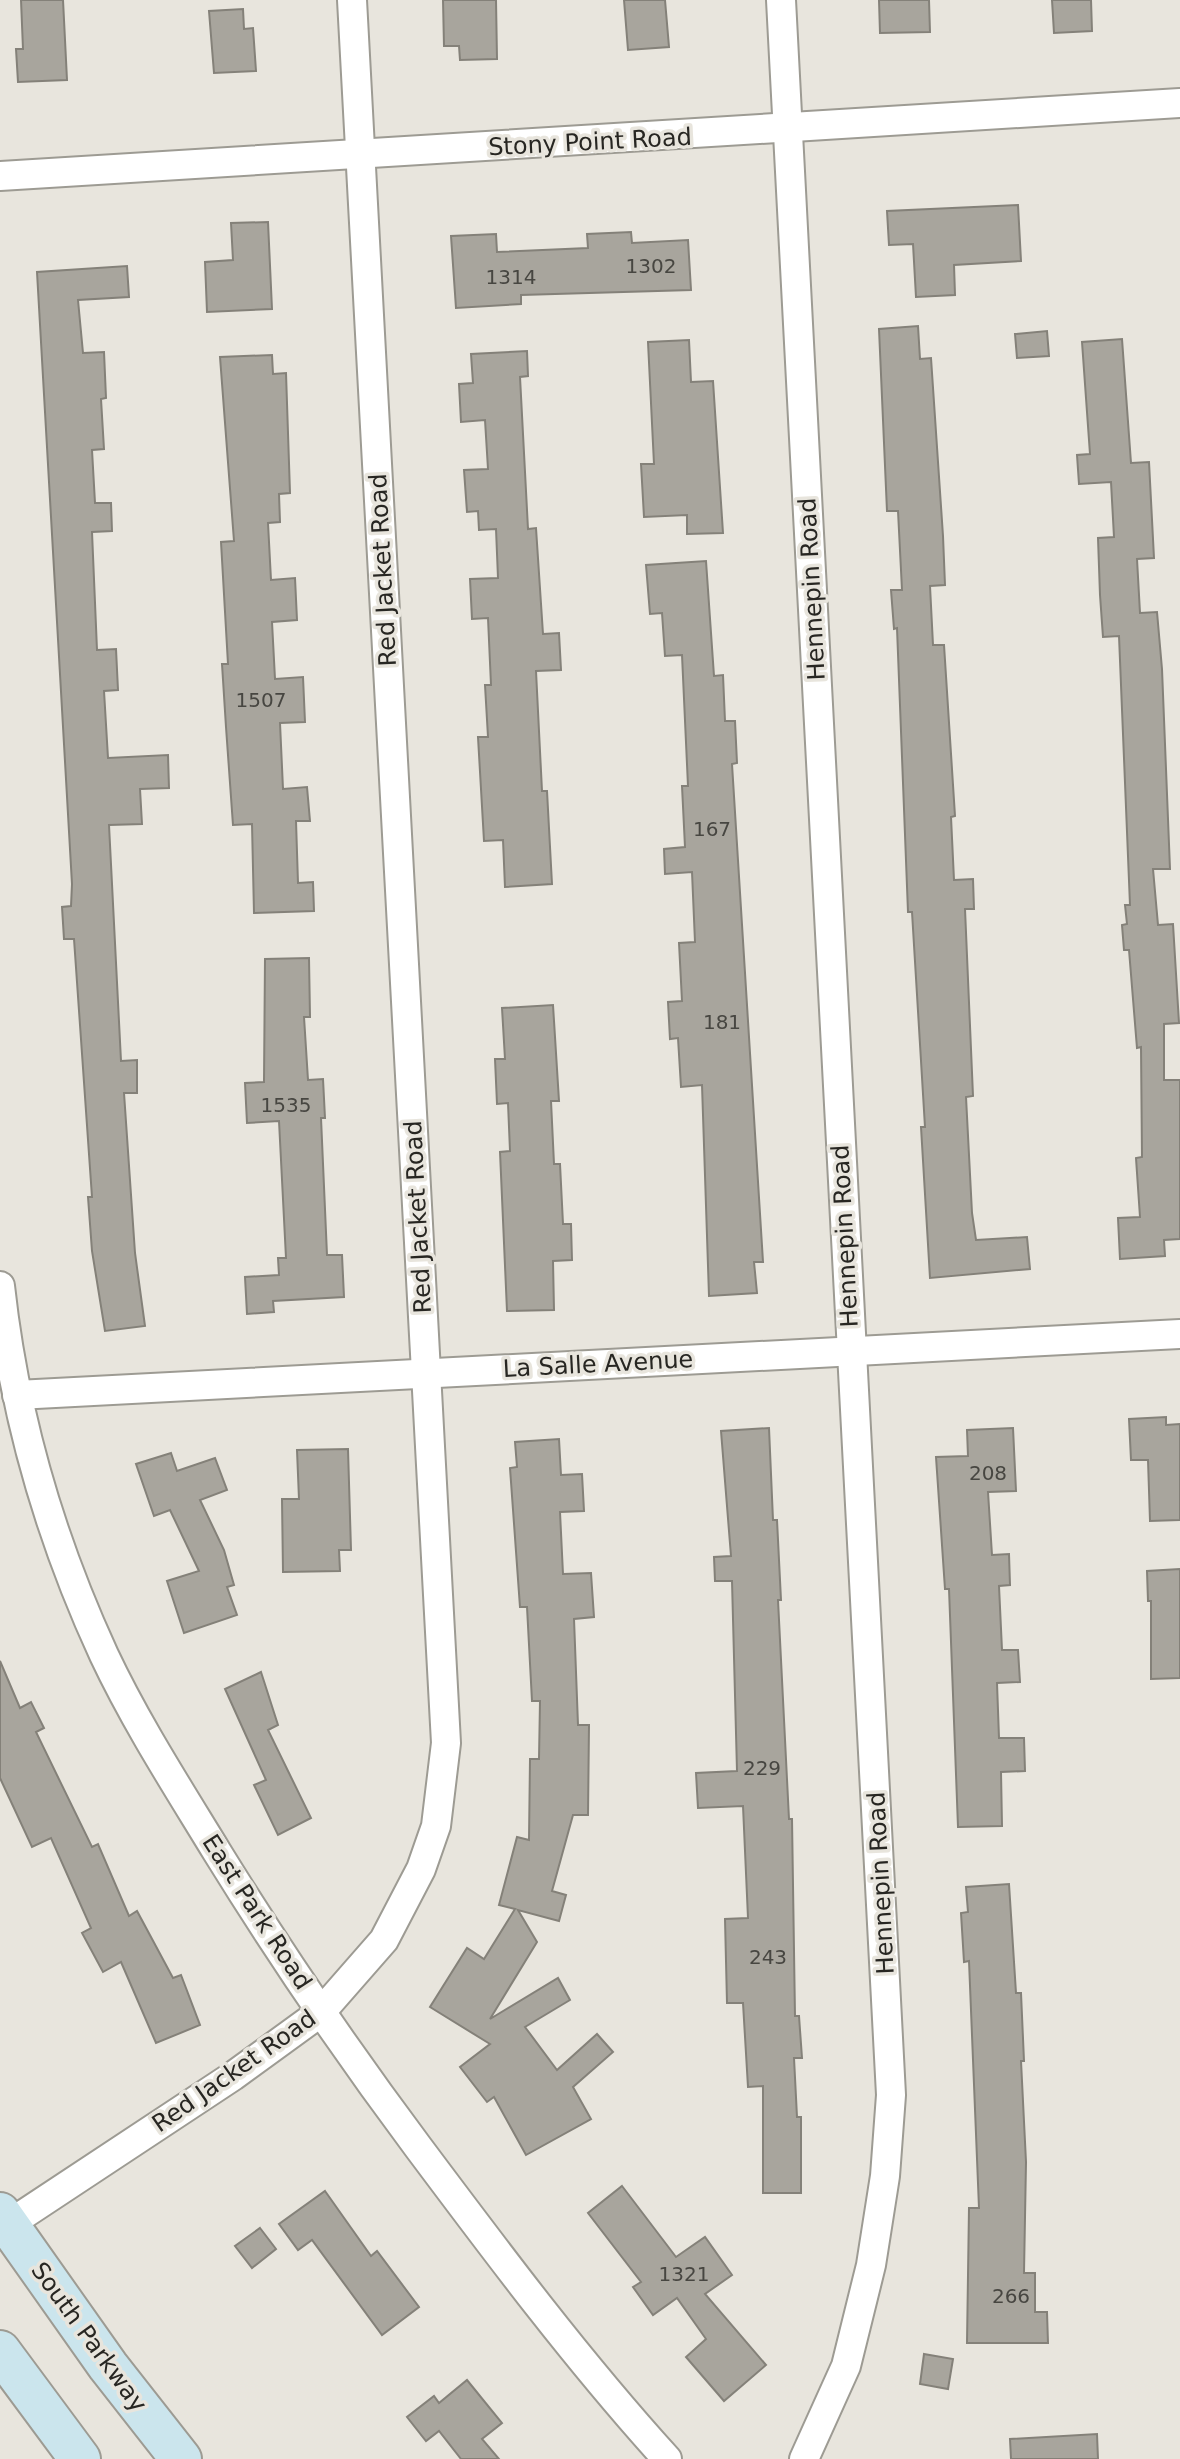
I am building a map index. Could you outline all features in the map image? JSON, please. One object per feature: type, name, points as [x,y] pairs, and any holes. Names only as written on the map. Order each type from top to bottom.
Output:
[{"type":"main road","name":"South Parkway","points":[[2,2223],[181,2459]]},
{"type":"main road","points":[[0,2351],[80,2459]]},
{"type":"street","name":"Red Jacket Road","points":[[2,2223],[233,2076],[321,2012],[384,1940],[421,1869],[436,1826],[446,1743],[352,0]]},
{"type":"street","name":"Hennepin Road","points":[[781,0],[891,2095],[885,2176],[871,2265],[846,2366],[804,2459]]},
{"type":"street","name":"Stony Point Road","points":[[0,176],[789,130],[1180,103]]},
{"type":"street","name":"East Park Road","points":[[0,1286],[17,1395],[32,1462],[65,1562],[105,1657],[172,1779],[270,1938],[321,2012],[499,2255],[667,2459]]},
{"type":"street","name":"La Salle Avenue","points":[[17,1395],[1180,1334]]},
{"type":"building","points":[[21,0],[63,0],[67,80],[18,82],[16,49],[23,49]]},
{"type":"building","points":[[443,0],[496,0],[497,59],[460,60],[459,46],[444,46]]},
{"type":"building","points":[[624,0],[665,0],[669,47],[628,50]]},
{"type":"building","points":[[879,0],[929,0],[930,32],[880,33]]},
{"type":"building","points":[[1052,0],[1091,0],[1092,31],[1054,33]]},
{"type":"building","points":[[243,9],[244,29],[253,28],[256,71],[214,73],[209,11]]},
{"type":"building","points":[[1018,205],[1021,261],[954,265],[955,295],[916,297],[913,244],[889,245],[887,211]]},
{"type":"building","points":[[268,222],[272,309],[207,312],[205,262],[233,260],[231,223]]},
{"type":"building","points":[[631,232],[632,243],[688,240],[691,290],[521,295],[521,304],[456,308],[451,236],[496,234],[497,252],[588,248],[587,234]]},
{"type":"building","points":[[127,266],[129,297],[78,300],[83,353],[104,352],[106,398],[101,399],[104,449],[92,450],[95,503],[111,503],[112,531],[92,532],[97,650],[116,649],[118,690],[104,691],[108,758],[168,755],[169,788],[140,789],[142,824],[109,825],[121,1061],[137,1060],[137,1093],[124,1093],[135,1253],[145,1326],[105,1331],[92,1251],[88,1197],[92,1197],[74,939],[64,939],[62,907],[71,906],[72,884],[37,272]]},
{"type":"building","points":[[918,326],[920,359],[931,358],[943,536],[945,585],[930,586],[933,645],[944,645],[955,816],[951,817],[954,880],[973,879],[974,909],[965,909],[973,1096],[966,1097],[972,1213],[976,1240],[1027,1237],[1030,1269],[930,1278],[921,1127],[925,1127],[912,912],[908,912],[897,628],[894,629],[891,590],[902,590],[898,511],[887,511],[879,329]]},
{"type":"building","points":[[1047,331],[1049,356],[1017,358],[1015,334]]},
{"type":"building","points":[[1122,339],[1131,463],[1149,462],[1154,558],[1137,559],[1140,613],[1157,612],[1162,669],[1170,869],[1153,869],[1158,925],[1173,924],[1179,1023],[1164,1024],[1164,1080],[1180,1080],[1180,1239],[1164,1240],[1165,1256],[1120,1259],[1118,1218],[1140,1217],[1136,1158],[1142,1157],[1141,1047],[1137,1048],[1129,950],[1124,950],[1122,925],[1127,924],[1125,905],[1130,905],[1119,636],[1103,637],[1100,595],[1098,538],[1114,537],[1111,482],[1079,484],[1077,455],[1090,454],[1082,342]]},
{"type":"building","points":[[689,340],[691,382],[713,381],[723,533],[687,534],[687,515],[644,517],[641,464],[654,464],[648,342]]},
{"type":"building","points":[[527,351],[528,376],[520,377],[528,529],[536,528],[543,634],[559,633],[561,670],[536,671],[542,791],[547,791],[552,884],[505,887],[503,840],[484,841],[478,737],[488,737],[485,685],[491,685],[488,618],[472,619],[470,579],[498,578],[496,529],[479,530],[478,511],[467,512],[464,470],[488,469],[485,420],[461,422],[459,384],[473,383],[471,354]]},
{"type":"building","points":[[272,355],[273,374],[286,373],[290,493],[279,494],[280,522],[268,523],[271,580],[295,578],[297,620],[272,622],[275,679],[303,677],[305,722],[280,723],[283,789],[307,787],[310,821],[296,821],[298,883],[313,882],[314,911],[254,913],[252,824],[233,825],[222,664],[228,664],[221,542],[234,541],[220,357]]},
{"type":"building","points":[[706,561],[714,676],[723,675],[725,721],[735,721],[737,763],[732,764],[763,1262],[754,1262],[757,1293],[709,1296],[702,1085],[681,1087],[678,1038],[670,1039],[668,1002],[682,1001],[679,943],[695,942],[692,872],[665,874],[664,849],[685,847],[682,786],[688,786],[682,655],[665,656],[662,613],[650,614],[646,565]]},
{"type":"building","points":[[309,958],[310,1017],[304,1017],[308,1080],[323,1079],[325,1118],[321,1118],[327,1255],[342,1255],[344,1297],[273,1301],[274,1312],[247,1314],[245,1277],[279,1275],[278,1258],[286,1258],[279,1121],[247,1123],[245,1083],[264,1082],[265,959]]},
{"type":"building","points":[[553,1005],[559,1101],[551,1101],[554,1164],[560,1164],[563,1224],[571,1224],[572,1260],[553,1261],[554,1310],[507,1311],[500,1152],[510,1151],[508,1103],[497,1104],[495,1059],[505,1059],[502,1008]]},
{"type":"building","points":[[1166,1417],[1166,1425],[1180,1424],[1180,1520],[1150,1521],[1148,1460],[1131,1460],[1129,1419]]},
{"type":"building","points":[[769,1428],[773,1520],[777,1520],[789,1819],[792,1819],[795,2016],[799,2016],[802,2058],[794,2058],[797,2117],[801,2117],[801,2193],[763,2193],[763,2086],[748,2087],[743,2003],[727,2003],[725,1919],[748,1918],[743,1806],[698,1808],[696,1773],[737,1771],[732,1581],[715,1581],[714,1557],[731,1556],[721,1431]]},
{"type":"building","points":[[1013,1428],[1016,1491],[988,1492],[992,1555],[1009,1554],[1010,1585],[999,1586],[1002,1650],[1018,1650],[1020,1682],[997,1683],[999,1738],[1024,1738],[1025,1771],[1001,1772],[1002,1826],[958,1827],[949,1589],[945,1589],[936,1457],[968,1456],[967,1430]]},
{"type":"building","points":[[559,1439],[561,1475],[582,1474],[584,1511],[560,1512],[563,1574],[591,1573],[594,1617],[574,1619],[578,1725],[589,1725],[588,1815],[573,1815],[552,1891],[566,1895],[559,1921],[518,1910],[537,1942],[490,2019],[558,1978],[570,2000],[525,2027],[557,2070],[597,2034],[613,2052],[573,2087],[591,2119],[526,2155],[494,2097],[487,2102],[460,2067],[490,2044],[430,2007],[467,1948],[484,1959],[515,1909],[499,1905],[517,1837],[529,1840],[530,1759],[539,1759],[540,1701],[532,1701],[527,1607],[520,1607],[510,1468],[517,1467],[515,1442]]},
{"type":"building","points":[[348,1449],[351,1550],[339,1550],[340,1571],[283,1572],[282,1499],[299,1499],[297,1450]]},
{"type":"building","points":[[171,1453],[177,1471],[215,1458],[227,1490],[200,1500],[224,1550],[234,1585],[227,1587],[237,1615],[184,1633],[167,1581],[199,1571],[170,1510],[154,1516],[136,1464]]},
{"type":"building","points":[[1180,1569],[1180,1678],[1151,1679],[1151,1601],[1148,1601],[1147,1571]]},
{"type":"building","points":[[0,1661],[20,1708],[31,1702],[44,1728],[36,1732],[92,1847],[98,1844],[129,1916],[137,1911],[173,1978],[181,1975],[200,2025],[156,2043],[121,1962],[103,1972],[82,1933],[91,1928],[51,1838],[32,1847],[0,1778]]},
{"type":"building","points":[[261,1672],[278,1725],[268,1730],[311,1818],[278,1835],[254,1785],[266,1780],[225,1689]]},
{"type":"building","points":[[1009,1884],[1016,1993],[1021,1993],[1024,2061],[1021,2061],[1026,2162],[1024,2273],[1035,2273],[1035,2312],[1047,2312],[1048,2343],[967,2343],[969,2208],[979,2208],[969,1961],[964,1962],[961,1913],[968,1912],[966,1887]]},
{"type":"building","points":[[622,2186],[676,2257],[705,2237],[732,2275],[705,2294],[766,2365],[724,2401],[686,2357],[706,2339],[677,2298],[653,2315],[633,2287],[641,2282],[588,2213]]},
{"type":"building","points":[[325,2191],[371,2256],[377,2251],[419,2307],[382,2335],[312,2240],[298,2250],[279,2224]]},
{"type":"building","points":[[260,2228],[276,2249],[252,2268],[235,2246]]},
{"type":"building","points":[[924,2354],[953,2359],[948,2389],[920,2384]]},
{"type":"building","points":[[467,2380],[502,2423],[482,2439],[499,2459],[461,2459],[439,2431],[426,2441],[407,2417],[434,2396],[439,2403]]},
{"type":"building","points":[[1097,2434],[1098,2459],[1011,2459],[1010,2439]]}]
